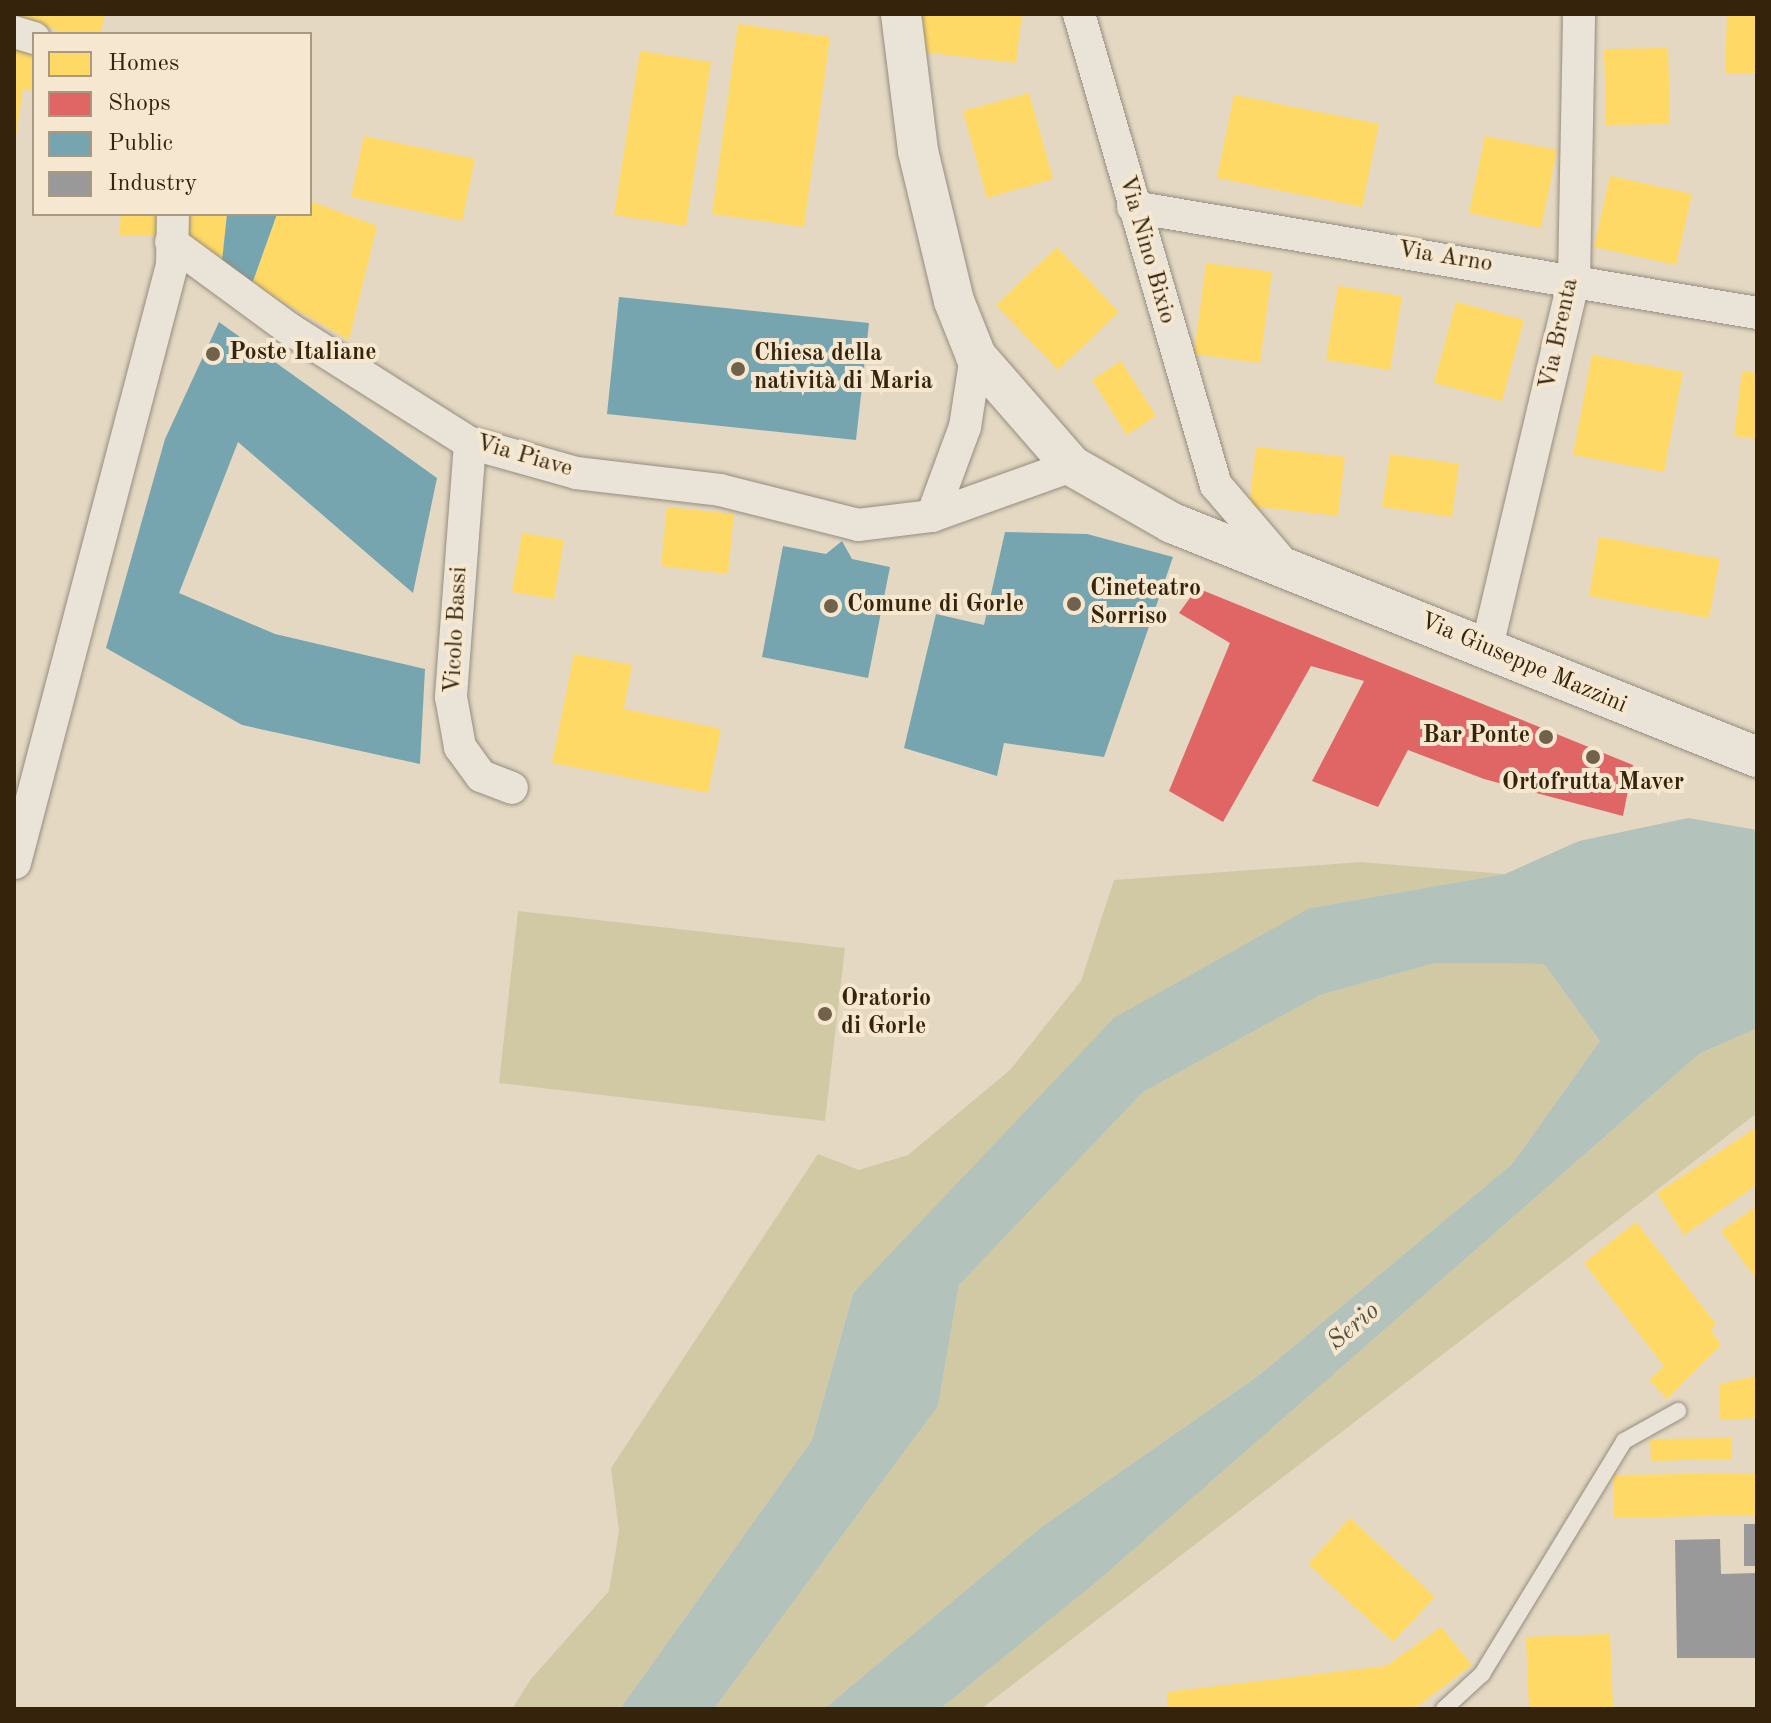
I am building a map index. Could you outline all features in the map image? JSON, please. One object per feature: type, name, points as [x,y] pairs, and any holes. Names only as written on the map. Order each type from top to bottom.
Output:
[{"type":"street","name":"Via Giuseppe Mazzini","points":[[901,14],[918,151],[954,301],[976,356],[1072,466],[1172,523],[1487,647],[1672,727],[1757,757]]},
{"type":"street","name":"Via Nino Bixio","points":[[1079,14],[1216,485],[1290,571]]},
{"type":"street","name":"Via Brenta","points":[[1487,647],[1574,279],[1579,14]]},
{"type":"street","name":"Via Arno","points":[[1133,207],[1574,279],[1757,313]]},
{"type":"street","name":"Via Piave","points":[[172,228],[288,328],[470,443],[576,473],[720,490],[858,525],[932,516],[1072,466]]},
{"type":"street","name":"Via Piave","points":[[18,851],[172,265],[172,228]]},
{"type":"street","points":[[932,516],[965,427],[976,356]]},
{"type":"street","name":"Vicolo Bassi","points":[[470,443],[451,697],[460,747],[481,776],[512,788]]},
{"type":"street","points":[[1172,523],[1195,516],[1216,485]]},
{"type":"lane","points":[[1444,1709],[1482,1674],[1624,1441],[1678,1411]]},
{"type":"shaded area","points":[[1361,862],[1505,874],[1310,908],[853,1292],[812,1440],[620,1709],[512,1709],[531,1679],[609,1591],[619,1531],[611,1468],[818,1154],[859,1170],[908,1155],[1010,1070],[1081,981],[1114,880]]},
{"type":"shaded area","points":[[518,911],[845,948],[825,1121],[499,1083]]},
{"type":"shaded area","points":[[1435,963],[1544,964],[1600,1041],[1512,1164],[1258,1376],[1040,1528],[824,1709],[714,1709],[938,1406],[959,1285],[1143,1092],[1320,995]]},
{"type":"shaded area","points":[[1757,1028],[1757,1113],[981,1709],[940,1709],[1100,1579],[1699,1054]]},
{"type":"water","name":"Serio","points":[[1688,818],[1757,830],[1757,1028],[1699,1054],[1100,1579],[940,1709],[824,1709],[1040,1528],[1258,1376],[1512,1164],[1600,1041],[1544,964],[1435,963],[1320,995],[1143,1092],[959,1285],[938,1406],[714,1709],[620,1709],[812,1440],[853,1293],[1114,1018],[1310,908],[1505,874],[1579,841]]},
{"type":"building: Homes","points":[[14,14],[105,14],[100,32],[61,32]]},
{"type":"building: Homes","points":[[918,14],[1022,14],[1016,63],[913,51]]},
{"type":"building: Homes","points":[[1727,14],[1757,14],[1757,74],[1725,73]]},
{"type":"building: Homes","points":[[738,24],[830,37],[804,227],[712,214]]},
{"type":"building: Homes","points":[[14,45],[32,49],[32,91],[23,89],[16,136]]},
{"type":"building: Homes","points":[[1668,48],[1670,124],[1606,125],[1604,49]]},
{"type":"building: Homes","points":[[640,51],[711,62],[686,226],[614,215]]},
{"type":"building: Homes","points":[[1029,93],[1053,179],[987,198],[963,111]]},
{"type":"building: Homes","points":[[1234,95],[1379,124],[1362,207],[1217,178]]},
{"type":"building: Homes","points":[[364,136],[475,159],[462,221],[351,197]]},
{"type":"building: Homes","points":[[1485,136],[1557,150],[1541,228],[1469,213]]},
{"type":"building: Homes","points":[[1610,176],[1692,194],[1676,265],[1594,247]]},
{"type":"building: Homes","points":[[312,202],[377,226],[349,340],[252,284],[276,216],[312,216]]},
{"type":"building: Homes","points":[[121,216],[160,216],[157,236],[119,235]]},
{"type":"building: Homes","points":[[183,216],[227,216],[222,261],[181,239]]},
{"type":"building: Homes","points":[[1057,247],[1119,312],[1058,370],[996,305]]},
{"type":"building: Homes","points":[[1206,263],[1272,272],[1260,363],[1194,354]]},
{"type":"building: Homes","points":[[1338,286],[1402,296],[1390,370],[1326,360]]},
{"type":"building: Homes","points":[[1456,302],[1524,320],[1502,401],[1434,383]]},
{"type":"building: Homes","points":[[1592,355],[1683,372],[1664,472],[1573,455]]},
{"type":"building: Homes","points":[[1121,361],[1156,416],[1127,435],[1092,380]]},
{"type":"building: Homes","points":[[1742,371],[1757,373],[1757,439],[1734,436]]},
{"type":"building: Homes","points":[[1256,447],[1345,457],[1338,516],[1249,506]]},
{"type":"building: Homes","points":[[1390,454],[1459,464],[1452,517],[1382,507]]},
{"type":"building: Homes","points":[[667,507],[734,514],[728,574],[661,566]]},
{"type":"building: Homes","points":[[522,533],[564,540],[554,599],[512,592]]},
{"type":"building: Homes","points":[[1599,537],[1720,559],[1709,618],[1589,596]]},
{"type":"building: Homes","points":[[574,654],[632,665],[624,709],[721,729],[708,793],[552,763]]},
{"type":"building: Homes","points":[[1757,1127],[1757,1185],[1684,1235],[1657,1193]]},
{"type":"building: Homes","points":[[1757,1206],[1757,1280],[1721,1231]]},
{"type":"building: Homes","points":[[1636,1222],[1716,1324],[1711,1330],[1721,1345],[1667,1399],[1649,1380],[1664,1366],[1584,1263]]},
{"type":"building: Homes","points":[[1757,1376],[1757,1418],[1720,1420],[1720,1384]]},
{"type":"building: Homes","points":[[1732,1438],[1732,1459],[1651,1461],[1650,1439]]},
{"type":"building: Homes","points":[[1757,1473],[1757,1515],[1614,1518],[1614,1475]]},
{"type":"building: Homes","points":[[1350,1518],[1435,1597],[1393,1642],[1308,1564]]},
{"type":"building: Homes","points":[[1441,1627],[1472,1665],[1414,1709],[1167,1709],[1167,1692],[1386,1666]]},
{"type":"building: Homes","points":[[1610,1634],[1613,1709],[1529,1709],[1526,1637]]},
{"type":"building: Shops","points":[[1197,588],[1633,765],[1623,816],[1484,779],[1408,750],[1378,807],[1312,781],[1364,681],[1311,666],[1223,822],[1169,791],[1230,643],[1179,613]]},
{"type":"building: Public","points":[[227,216],[276,216],[252,284],[222,261]]},
{"type":"building: Public","name":"Chiesa della natività di Maria","points":[[619,297],[869,323],[856,440],[607,414]]},
{"type":"building: Public","points":[[219,322],[437,478],[413,593],[238,442],[179,593],[275,634],[425,669],[420,764],[242,725],[106,648],[165,439]]},
{"type":"building: Public","points":[[1005,532],[1087,534],[1173,557],[1104,757],[1004,743],[997,776],[904,748],[936,614],[984,625]]},
{"type":"building: Public","points":[[842,541],[852,559],[890,567],[868,678],[762,657],[783,546],[826,554]]},
{"type":"building: Industry","points":[[1744,1524],[1757,1524],[1757,1566],[1744,1566]]},
{"type":"building: Industry","points":[[1720,1539],[1721,1574],[1757,1573],[1757,1658],[1677,1658],[1675,1540]]},
{"type":"place","name":"Poste Italiane","points":[[213,354]]},
{"type":"place","name":"Chiesa della natività di Maria","points":[[738,369]]},
{"type":"place","name":"Cineteatro Sorriso","points":[[1074,604]]},
{"type":"place","name":"Comune di Gorle","points":[[831,606]]},
{"type":"place","name":"Bar Ponte","points":[[1546,737]]},
{"type":"place","name":"Ortofrutta Maver","points":[[1593,757]]},
{"type":"place","name":"Oratorio di Gorle","points":[[825,1014]]}]
